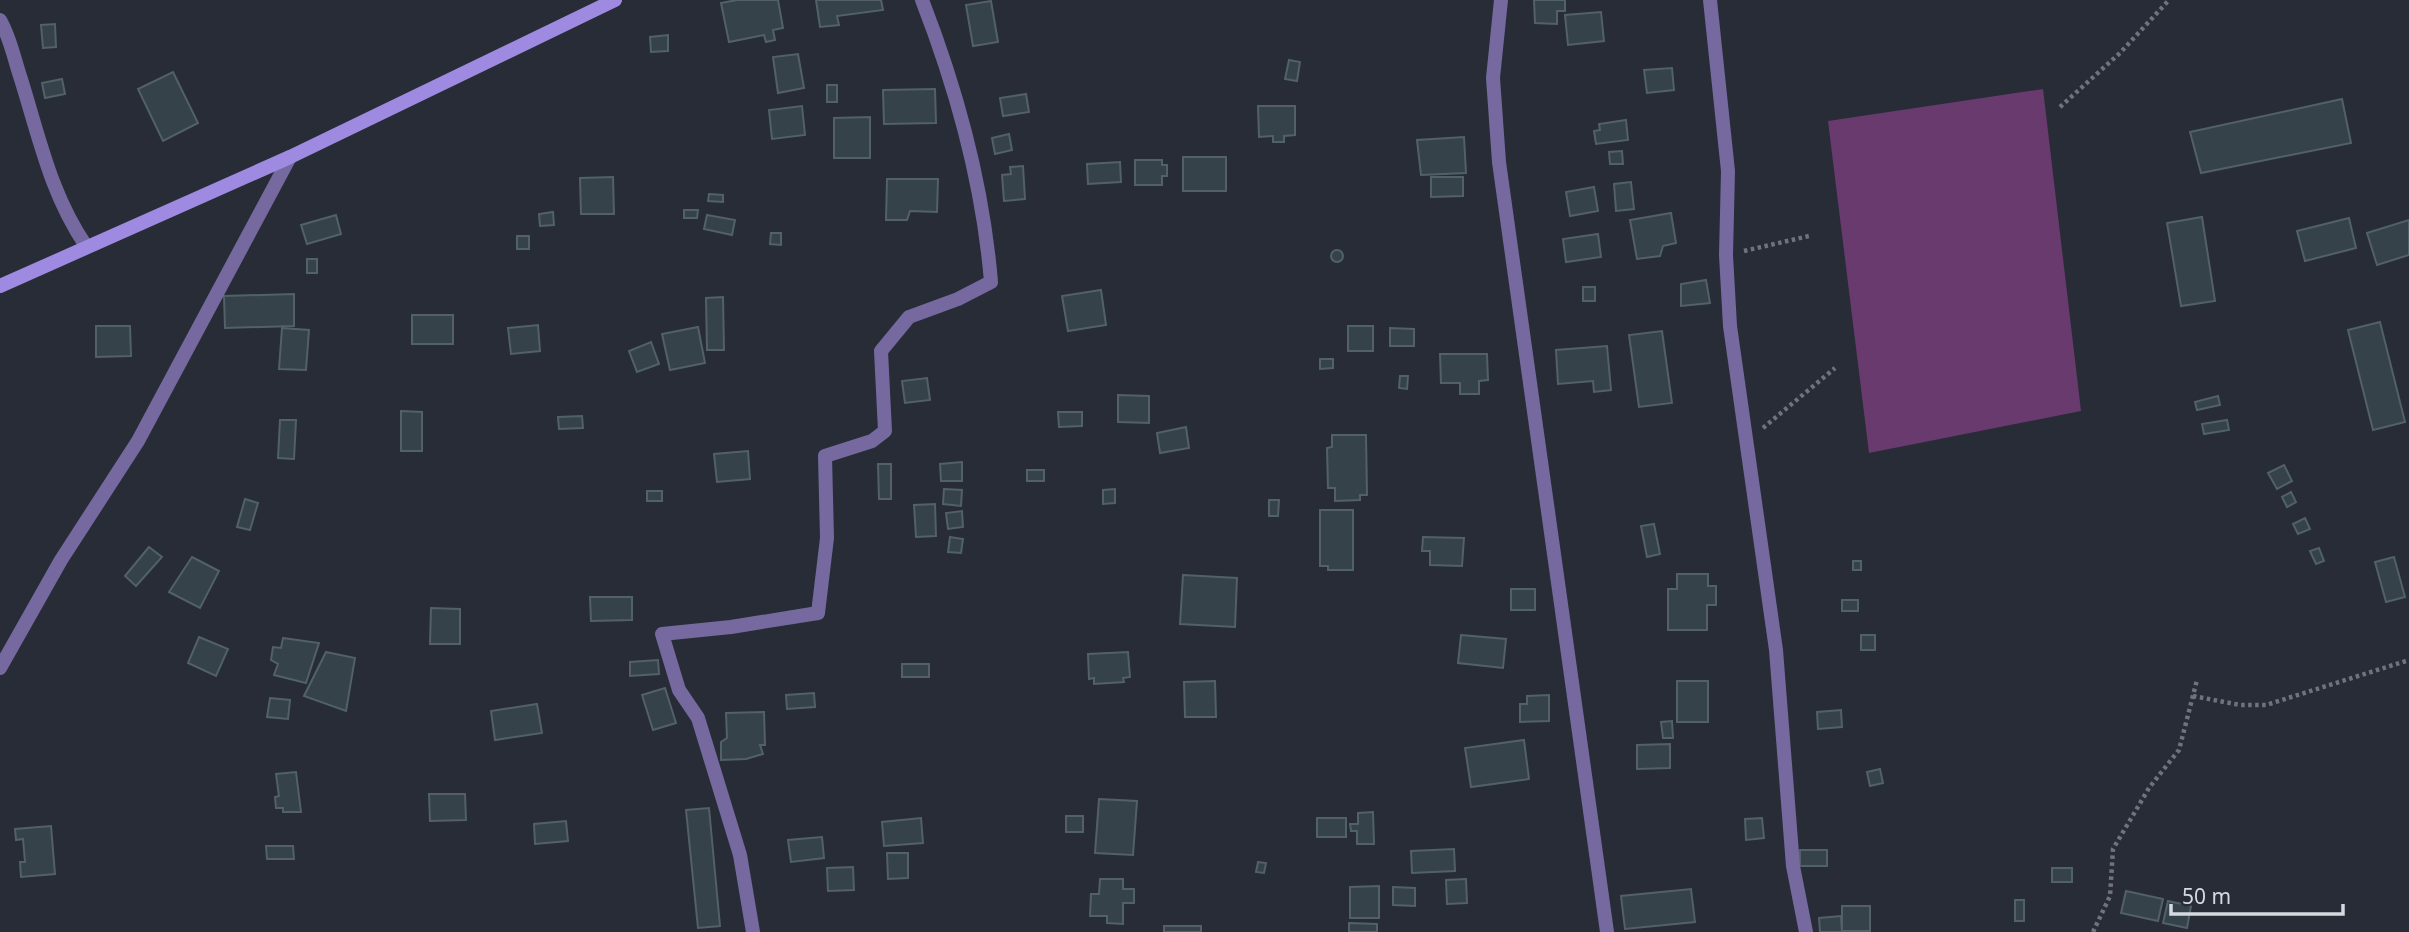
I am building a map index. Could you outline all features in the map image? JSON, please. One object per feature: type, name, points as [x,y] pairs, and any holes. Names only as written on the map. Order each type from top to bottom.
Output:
[{"type":"street","points":[[0,286],[290,158],[615,0]]},
{"type":"street","points":[[753,932],[740,855],[698,718],[679,690],[662,634],[731,627],[818,612],[827,538],[825,456],[872,440],[885,431],[881,351],[908,317],[957,299],[991,282],[975,168],[953,89],[922,0]]},
{"type":"street","points":[[1501,0],[1493,78],[1499,162],[1607,932]]},
{"type":"street","points":[[1710,0],[1728,172],[1726,255],[1730,326],[1744,443],[1776,650],[1793,866],[1806,932]]},
{"type":"street","points":[[0,20],[51,182],[67,218],[86,246]]},
{"type":"street","points":[[0,668],[61,560],[138,441],[290,158]]},
{"type":"path","points":[[2060,107],[2120,53],[2169,0]]},
{"type":"path","points":[[1726,255],[1810,236]]},
{"type":"path","points":[[1744,443],[1835,368]]},
{"type":"path","points":[[2193,696],[2240,705],[2266,705],[2409,660]]},
{"type":"path","points":[[2093,932],[2110,896],[2113,849],[2149,788],[2179,750],[2197,680]]},
{"type":"shaded area","points":[[2043,89],[2081,411],[1869,453],[1828,121]]},
{"type":"building","points":[[737,0],[778,0],[783,28],[773,30],[775,40],[766,42],[764,35],[729,42],[721,3]]},
{"type":"building","points":[[816,0],[881,0],[883,10],[837,16],[839,25],[820,27]]},
{"type":"building","points":[[1534,0],[1565,0],[1565,11],[1557,11],[1557,24],[1535,23]]},
{"type":"building","points":[[991,1],[998,42],[973,46],[966,5]]},
{"type":"building","points":[[1601,12],[1604,41],[1568,45],[1565,15]]},
{"type":"building","points":[[55,24],[56,47],[43,48],[41,25]]},
{"type":"building","points":[[668,35],[668,51],[651,52],[650,37]]},
{"type":"building","points":[[798,54],[804,88],[778,93],[773,57]]},
{"type":"building","points":[[1289,60],[1300,62],[1297,81],[1285,79]]},
{"type":"building","points":[[1672,68],[1674,90],[1647,93],[1644,70]]},
{"type":"building","points":[[173,72],[198,123],[163,141],[138,89]]},
{"type":"building","points":[[62,79],[65,94],[45,98],[42,83]]},
{"type":"building","points":[[827,85],[837,85],[837,102],[827,102]]},
{"type":"building","points":[[935,89],[936,123],[884,124],[883,90]]},
{"type":"building","points":[[1026,94],[1029,112],[1003,116],[1000,98]]},
{"type":"building","points":[[2342,99],[2351,143],[2201,173],[2190,132]]},
{"type":"building","points":[[802,106],[805,135],[772,139],[769,110]]},
{"type":"building","points":[[1258,106],[1295,106],[1295,135],[1284,136],[1284,142],[1273,142],[1273,136],[1259,137]]},
{"type":"building","points":[[870,117],[870,158],[834,158],[834,118]]},
{"type":"building","points":[[1626,120],[1628,140],[1596,144],[1594,131],[1600,130],[1599,124]]},
{"type":"building","points":[[1009,134],[1012,150],[995,154],[992,138]]},
{"type":"building","points":[[1464,137],[1466,173],[1421,175],[1417,140]]},
{"type":"building","points":[[1622,151],[1623,164],[1610,164],[1609,152]]},
{"type":"building","points":[[1183,157],[1226,157],[1226,191],[1183,191]]},
{"type":"building","points":[[1135,160],[1162,160],[1162,165],[1167,165],[1167,176],[1162,176],[1162,185],[1135,185]]},
{"type":"building","points":[[1120,162],[1121,182],[1088,184],[1087,164]]},
{"type":"building","points":[[1023,166],[1025,199],[1004,201],[1002,175],[1011,174],[1010,167]]},
{"type":"building","points":[[613,177],[614,214],[581,214],[580,178]]},
{"type":"building","points":[[1431,177],[1463,177],[1463,196],[1431,197]]},
{"type":"building","points":[[887,179],[938,179],[937,212],[910,211],[907,220],[886,220]]},
{"type":"building","points":[[1631,182],[1634,209],[1616,211],[1614,184]]},
{"type":"building","points":[[1594,187],[1598,211],[1570,216],[1566,192]]},
{"type":"building","points":[[709,194],[723,195],[723,202],[708,201]]},
{"type":"building","points":[[684,210],[698,210],[697,218],[684,218]]},
{"type":"building","points":[[553,212],[554,225],[540,226],[539,214]]},
{"type":"building","points":[[1671,213],[1676,243],[1663,246],[1660,256],[1637,259],[1630,220]]},
{"type":"building","points":[[336,215],[341,234],[307,244],[301,225]]},
{"type":"building","points":[[707,215],[735,220],[732,235],[704,229]]},
{"type":"building","points":[[2202,217],[2215,301],[2181,306],[2167,223]]},
{"type":"building","points":[[2349,218],[2356,248],[2305,261],[2297,231]]},
{"type":"building","points":[[2409,220],[2409,255],[2377,265],[2367,233]]},
{"type":"building","points":[[771,233],[781,233],[781,245],[770,244]]},
{"type":"building","points":[[1598,234],[1601,257],[1566,262],[1563,239]]},
{"type":"building","points":[[517,236],[529,236],[529,249],[517,249]]},
{"type":"building","points":[[1337,250],[1343,256],[1337,262],[1331,256]]},
{"type":"building","points":[[307,259],[317,259],[317,273],[307,273]]},
{"type":"building","points":[[1706,280],[1710,303],[1681,306],[1681,284]]},
{"type":"building","points":[[1583,287],[1595,287],[1595,301],[1583,301]]},
{"type":"building","points":[[1101,290],[1106,325],[1068,331],[1062,296]]},
{"type":"building","points":[[294,294],[294,326],[225,328],[224,296]]},
{"type":"building","points":[[723,297],[724,350],[707,350],[706,298]]},
{"type":"building","points":[[412,315],[453,315],[453,344],[412,344]]},
{"type":"building","points":[[2380,322],[2405,422],[2373,430],[2348,330]]},
{"type":"building","points":[[538,325],[540,351],[511,354],[508,328]]},
{"type":"building","points":[[96,326],[130,326],[131,356],[96,357]]},
{"type":"building","points":[[1348,326],[1373,326],[1373,351],[1348,351]]},
{"type":"building","points":[[698,327],[705,363],[670,370],[662,334]]},
{"type":"building","points":[[282,328],[309,330],[306,370],[279,369]]},
{"type":"building","points":[[1390,328],[1414,329],[1414,346],[1390,346]]},
{"type":"building","points":[[1662,331],[1672,403],[1639,407],[1629,335]]},
{"type":"building","points":[[651,342],[659,364],[637,372],[629,351]]},
{"type":"building","points":[[1607,346],[1611,390],[1594,392],[1593,381],[1558,384],[1556,350]]},
{"type":"building","points":[[1440,354],[1487,354],[1488,380],[1479,381],[1479,394],[1460,394],[1460,383],[1441,383]]},
{"type":"building","points":[[1320,359],[1333,359],[1333,368],[1320,369]]},
{"type":"building","points":[[1400,376],[1408,376],[1407,389],[1399,388]]},
{"type":"building","points":[[927,378],[930,400],[905,403],[902,381]]},
{"type":"building","points":[[1118,395],[1149,396],[1149,423],[1118,422]]},
{"type":"building","points":[[2218,396],[2220,405],[2197,410],[2195,402]]},
{"type":"building","points":[[401,411],[422,412],[422,451],[401,451]]},
{"type":"building","points":[[1058,412],[1082,412],[1082,426],[1059,427]]},
{"type":"building","points":[[582,416],[583,428],[559,429],[558,417]]},
{"type":"building","points":[[280,420],[296,420],[294,459],[278,458]]},
{"type":"building","points":[[2227,420],[2229,430],[2204,434],[2202,424]]},
{"type":"building","points":[[1186,427],[1189,448],[1160,453],[1157,433]]},
{"type":"building","points":[[1332,435],[1366,435],[1367,495],[1360,495],[1360,500],[1335,501],[1335,488],[1328,488],[1327,448],[1332,447]]},
{"type":"building","points":[[748,451],[750,479],[717,482],[714,454]]},
{"type":"building","points":[[962,462],[962,481],[941,481],[940,464]]},
{"type":"building","points":[[878,464],[891,464],[891,499],[879,499]]},
{"type":"building","points":[[2284,465],[2292,481],[2277,489],[2268,473]]},
{"type":"building","points":[[1027,470],[1044,470],[1044,481],[1027,481]]},
{"type":"building","points":[[944,489],[962,490],[961,506],[943,504]]},
{"type":"building","points":[[1115,489],[1115,503],[1103,504],[1103,490]]},
{"type":"building","points":[[647,491],[662,491],[662,501],[647,501]]},
{"type":"building","points":[[2291,492],[2296,502],[2287,507],[2282,497]]},
{"type":"building","points":[[245,499],[258,503],[250,530],[237,527]]},
{"type":"building","points":[[1269,500],[1279,500],[1278,516],[1269,516]]},
{"type":"building","points":[[935,504],[936,536],[916,537],[914,505]]},
{"type":"building","points":[[1320,510],[1353,510],[1353,570],[1328,570],[1328,566],[1320,566]]},
{"type":"building","points":[[962,511],[963,527],[948,529],[946,513]]},
{"type":"building","points":[[2305,518],[2310,529],[2298,534],[2293,524]]},
{"type":"building","points":[[1654,524],[1660,554],[1647,557],[1641,526]]},
{"type":"building","points":[[950,537],[963,539],[961,553],[948,552]]},
{"type":"building","points":[[1423,537],[1464,538],[1462,566],[1430,565],[1430,551],[1422,551]]},
{"type":"building","points":[[149,547],[162,557],[136,586],[125,576]]},
{"type":"building","points":[[2319,548],[2324,561],[2316,564],[2310,551]]},
{"type":"building","points":[[192,557],[219,571],[200,608],[169,592]]},
{"type":"building","points":[[2394,557],[2405,597],[2386,602],[2375,562]]},
{"type":"building","points":[[1853,561],[1861,561],[1861,570],[1853,570]]},
{"type":"building","points":[[1677,574],[1708,574],[1708,586],[1716,586],[1716,605],[1707,605],[1707,630],[1668,630],[1668,589],[1677,589]]},
{"type":"building","points":[[1183,575],[1237,578],[1235,627],[1180,624]]},
{"type":"building","points":[[1511,589],[1535,589],[1535,610],[1511,610]]},
{"type":"building","points":[[590,597],[632,597],[632,620],[591,621]]},
{"type":"building","points":[[1842,600],[1858,600],[1858,611],[1842,611]]},
{"type":"building","points":[[431,608],[460,609],[460,644],[430,644]]},
{"type":"building","points":[[1461,635],[1506,639],[1503,668],[1458,663]]},
{"type":"building","points":[[1861,635],[1875,635],[1875,650],[1861,650]]},
{"type":"building","points":[[199,637],[228,649],[216,676],[188,663]]},
{"type":"building","points":[[283,638],[319,643],[306,683],[274,675],[278,664],[271,660],[273,647],[281,648]]},
{"type":"building","points":[[326,652],[355,658],[346,711],[304,696]]},
{"type":"building","points":[[1128,652],[1130,677],[1123,678],[1124,682],[1094,684],[1094,678],[1089,679],[1088,654]]},
{"type":"building","points":[[658,660],[659,674],[630,676],[630,662]]},
{"type":"building","points":[[902,664],[929,664],[929,677],[902,677]]},
{"type":"building","points":[[1215,681],[1216,717],[1185,717],[1184,682]]},
{"type":"building","points":[[1677,681],[1708,681],[1708,722],[1677,722]]},
{"type":"building","points":[[665,688],[676,723],[653,730],[642,695]]},
{"type":"building","points":[[814,693],[815,707],[787,709],[786,695]]},
{"type":"building","points":[[1549,695],[1549,721],[1520,722],[1520,704],[1527,704],[1527,696]]},
{"type":"building","points":[[270,698],[290,700],[288,719],[267,717]]},
{"type":"building","points":[[537,704],[542,733],[495,740],[491,711]]},
{"type":"building","points":[[1841,710],[1842,727],[1818,729],[1817,712]]},
{"type":"building","points":[[764,712],[765,745],[760,745],[763,754],[746,759],[721,760],[721,742],[727,738],[726,713]]},
{"type":"building","points":[[1672,721],[1673,738],[1663,738],[1661,722]]},
{"type":"building","points":[[1524,740],[1529,779],[1471,787],[1465,748]]},
{"type":"building","points":[[1670,744],[1670,768],[1637,769],[1637,745]]},
{"type":"building","points":[[1880,769],[1883,783],[1870,786],[1867,772]]},
{"type":"building","points":[[296,772],[301,812],[283,812],[283,808],[276,808],[275,797],[279,796],[276,774]]},
{"type":"building","points":[[429,794],[465,794],[466,820],[430,821]]},
{"type":"building","points":[[1099,799],[1137,801],[1133,855],[1095,853]]},
{"type":"building","points":[[709,808],[720,926],[698,928],[686,810]]},
{"type":"building","points":[[1373,812],[1374,844],[1357,844],[1357,831],[1351,831],[1350,824],[1358,824],[1358,813]]},
{"type":"building","points":[[1066,816],[1083,816],[1083,832],[1066,832]]},
{"type":"building","points":[[921,818],[923,843],[884,846],[882,822]]},
{"type":"building","points":[[1317,818],[1346,818],[1346,837],[1317,837]]},
{"type":"building","points":[[1762,818],[1764,838],[1746,840],[1745,819]]},
{"type":"building","points":[[566,821],[568,841],[535,844],[534,824]]},
{"type":"building","points":[[51,826],[55,874],[21,877],[20,862],[25,862],[23,839],[16,840],[15,829]]},
{"type":"building","points":[[822,837],[824,858],[791,862],[788,840]]},
{"type":"building","points":[[266,846],[293,846],[294,859],[267,859]]},
{"type":"building","points":[[1454,849],[1455,871],[1412,873],[1411,851]]},
{"type":"building","points":[[1800,850],[1827,850],[1827,866],[1800,866]]},
{"type":"building","points":[[887,853],[908,853],[908,878],[888,879]]},
{"type":"building","points":[[1258,862],[1266,863],[1264,873],[1256,872]]},
{"type":"building","points":[[853,867],[854,890],[828,891],[827,868]]},
{"type":"building","points":[[2052,868],[2072,868],[2072,882],[2052,882]]},
{"type":"building","points":[[1100,879],[1123,879],[1123,889],[1134,889],[1134,903],[1123,903],[1123,924],[1107,923],[1107,916],[1090,916],[1091,894],[1099,894]]},
{"type":"building","points":[[1466,879],[1467,903],[1447,904],[1446,880]]},
{"type":"building","points":[[1379,886],[1379,918],[1350,918],[1350,887]]},
{"type":"building","points":[[1393,887],[1415,888],[1415,906],[1393,905]]},
{"type":"building","points":[[1691,889],[1695,922],[1625,929],[1621,896]]},
{"type":"building","points":[[2126,891],[2163,899],[2158,921],[2121,913]]},
{"type":"building","points":[[2015,900],[2024,900],[2024,921],[2015,921]]},
{"type":"building","points":[[2168,901],[2191,906],[2187,928],[2163,923]]},
{"type":"building","points":[[1842,906],[1870,906],[1870,931],[1842,931]]},
{"type":"building","points":[[1841,916],[1842,932],[1820,932],[1819,918]]},
{"type":"building","points":[[1349,923],[1377,924],[1377,932],[1349,932]]},
{"type":"building","points":[[1164,926],[1201,926],[1201,932],[1164,932]]}]
